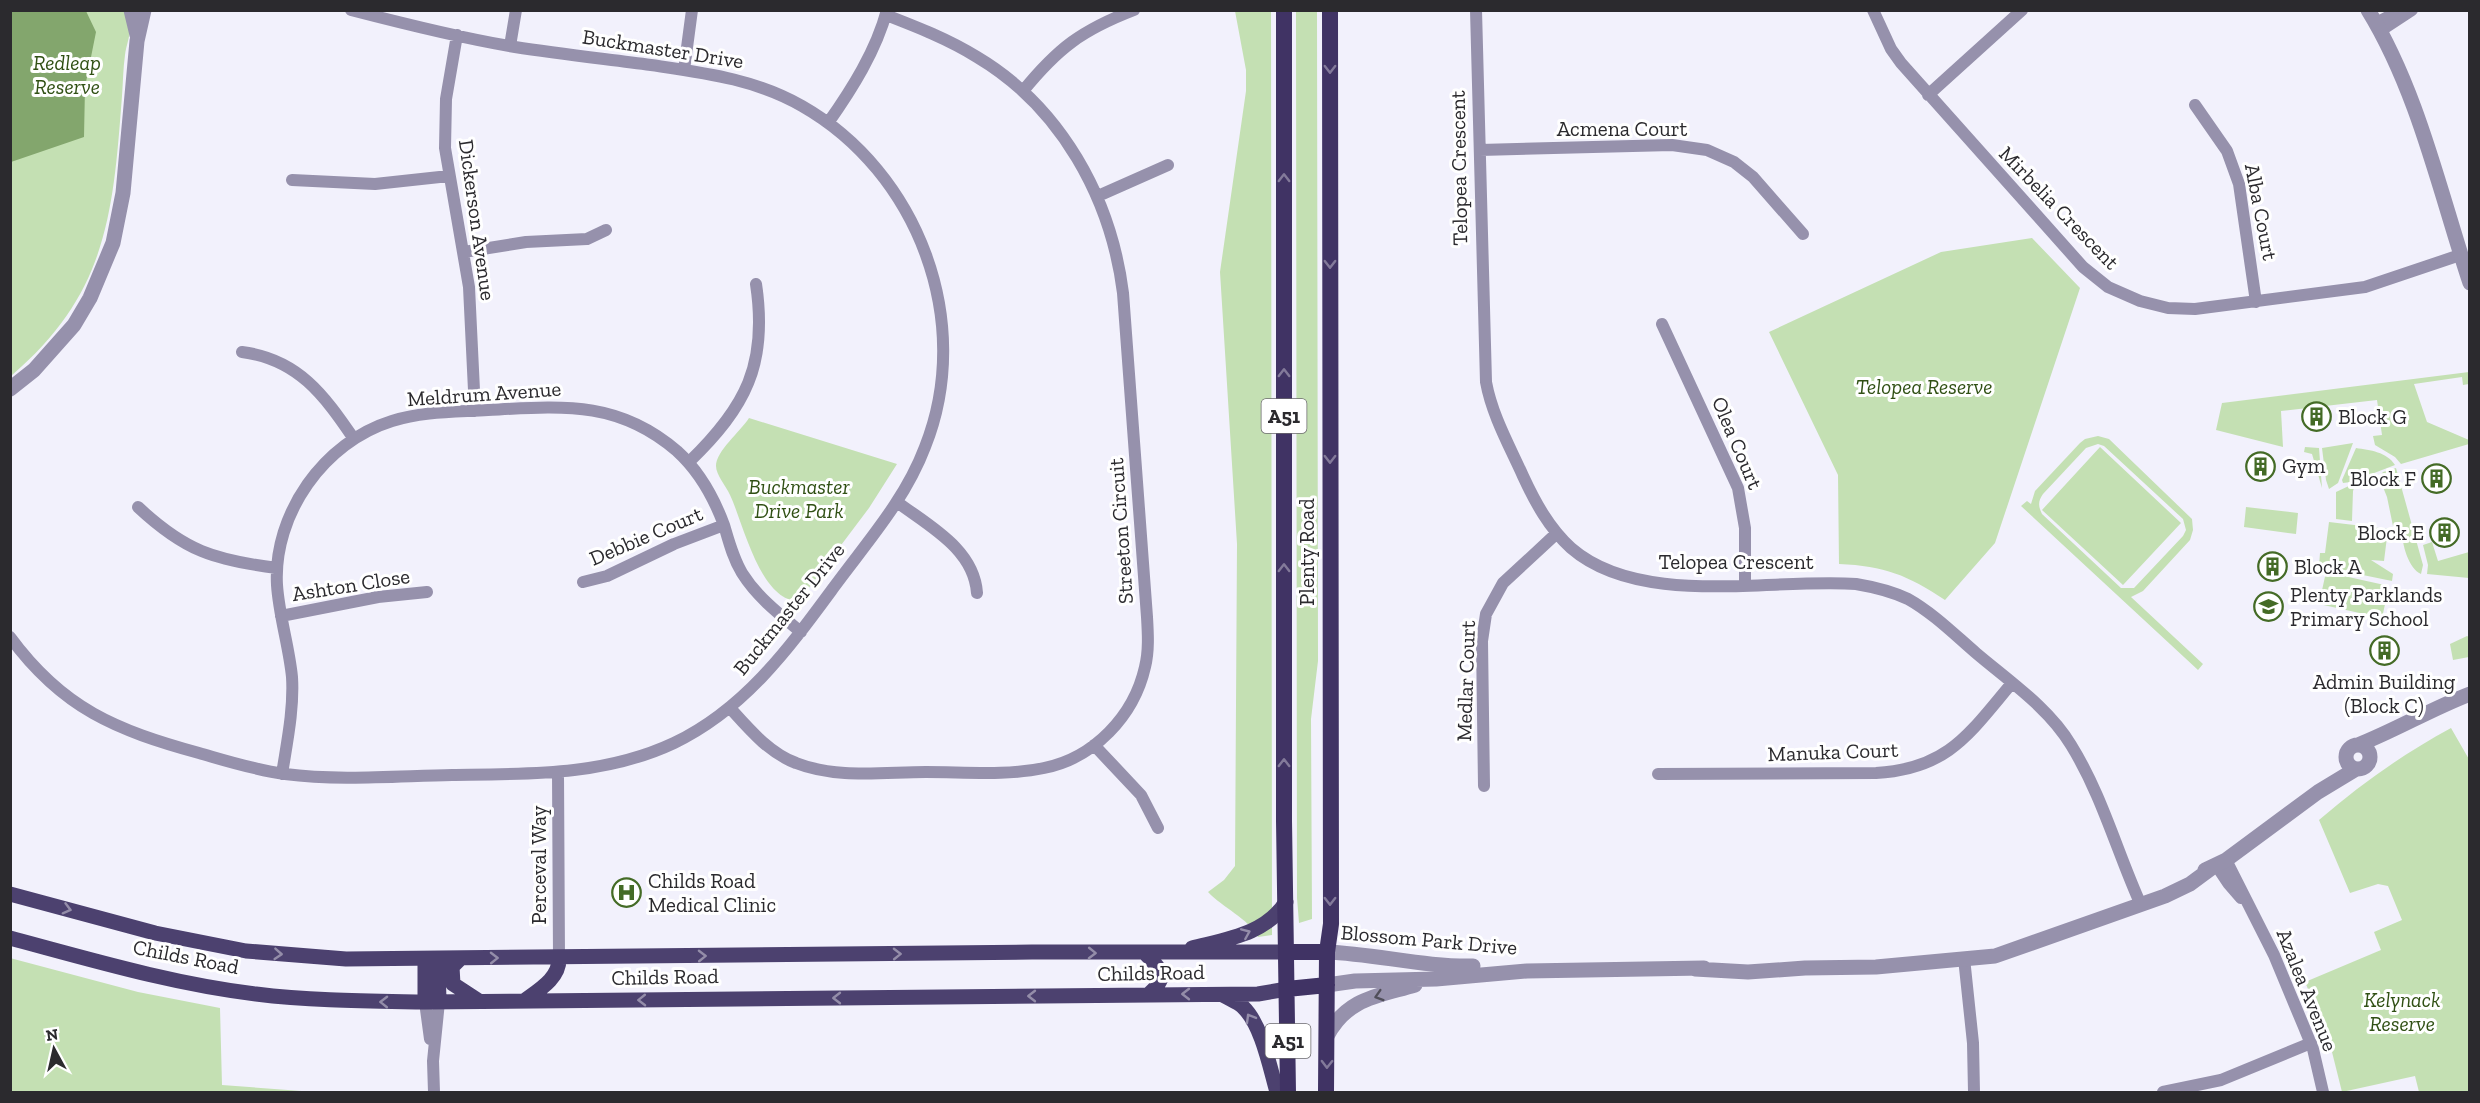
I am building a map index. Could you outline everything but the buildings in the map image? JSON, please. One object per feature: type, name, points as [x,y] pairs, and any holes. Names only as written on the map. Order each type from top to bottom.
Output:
[{"type":"highway","name":"Plenty Road","points":[[1284,10],[1288,1092]]},
{"type":"highway","name":"Plenty Road","points":[[1326,1092],[1327,952],[1331,924],[1330,10]]},
{"type":"highway","name":"Childs Road","points":[[1287,952],[1327,952]]},
{"type":"highway","name":"Childs Road","points":[[1287,989],[1327,985]]},
{"type":"main road","name":"Childs Road","points":[[10,894],[155,933],[246,951],[346,959],[1032,952],[1287,952]]},
{"type":"main road","points":[[1169,953],[1235,937],[1268,923],[1286,902]]},
{"type":"main road","name":"Childs Road","points":[[10,938],[154,976],[255,994],[339,1001],[1223,995],[1258,994],[1287,989]]},
{"type":"main road","points":[[1145,953],[1160,970],[1162,977],[1161,984],[1149,994]]},
{"type":"main road","points":[[461,958],[452,967],[453,984],[479,1001]]},
{"type":"main road","points":[[524,1001],[548,982],[558,969],[560,958]]},
{"type":"main road","points":[[431,959],[432,1002]]},
{"type":"main road","points":[[1223,995],[1243,1007],[1251,1017],[1277,1092]]},
{"type":"street","points":[[130,10],[137,41]]},
{"type":"street","points":[[10,389],[34,370],[74,325],[90,298],[107,260],[116,231],[123,193],[137,41],[144,10]]},
{"type":"street","name":"Buckmaster Drive","points":[[10,637],[47,680],[105,721],[158,742],[260,770],[282,774],[322,776],[558,773],[605,766],[676,742],[730,708],[770,671],[897,502],[924,450],[939,399],[942,348],[938,298],[927,256],[905,207],[873,164],[828,123],[763,87],[720,75],[510,46],[351,10]]},
{"type":"street","points":[[510,46],[516,10]]},
{"type":"street","points":[[684,70],[692,10]]},
{"type":"street","points":[[1023,90],[1049,60],[1072,40],[1095,26],[1134,10]]},
{"type":"street","name":"Telopea Crescent","points":[[1476,10],[1485,371],[1488,393],[1496,418],[1545,518],[1582,556],[1624,577],[1656,584],[1846,583],[1898,594],[1938,621],[2052,720],[2071,745],[2146,902]]},
{"type":"street","name":"Mirbelia Crescent","points":[[1873,10],[1891,49],[1928,95],[2069,252],[2083,267],[2108,287],[2140,301],[2168,308],[2195,309],[2365,287],[2460,255]]},
{"type":"street","points":[[1928,95],[2022,10]]},
{"type":"street","points":[[2375,22],[2402,10]]},
{"type":"street","points":[[2375,22],[2412,10]]},
{"type":"street","points":[[828,123],[862,70],[886,13]]},
{"type":"street","name":"Streeton Circuit","points":[[730,708],[760,741],[776,752],[793,762],[826,771],[1029,770],[1065,762],[1094,745],[1111,730],[1132,701],[1146,667],[1148,639],[1124,293],[1115,243],[1098,196],[1067,141],[1023,90],[979,58],[886,13]]},
{"type":"street","points":[[2375,22],[2391,50],[2412,104],[2469,283]]},
{"type":"street","name":"Dickerson Avenue","points":[[457,35],[446,99],[445,148],[464,252],[472,324],[475,411]]},
{"type":"street","name":"Alba Court","points":[[2195,105],[2219,138],[2234,165],[2244,207],[2256,302]]},
{"type":"street","name":"Acmena Court","points":[[1480,150],[1672,145],[1707,150],[1734,162],[1753,177],[1803,234]]},
{"type":"street","points":[[1098,196],[1168,165]]},
{"type":"street","points":[[292,180],[375,184],[449,176]]},
{"type":"street","points":[[464,252],[526,242],[587,238],[606,230]]},
{"type":"street","points":[[688,462],[712,439],[738,405],[754,367],[760,326],[756,284]]},
{"type":"street","name":"Olea Court","points":[[1662,324],[1738,488],[1745,528],[1745,585]]},
{"type":"street","points":[[242,352],[281,362],[302,377],[323,397],[354,439]]},
{"type":"street","name":"Meldrum Avenue","points":[[282,774],[291,713],[292,680],[287,636],[281,616],[277,584],[277,568],[284,530],[302,491],[335,454],[354,439],[373,429],[407,417],[560,406],[602,411],[642,426],[688,462],[714,501],[734,556],[753,588],[770,607],[801,632]]},
{"type":"street","points":[[897,502],[960,552],[972,572],[977,593]]},
{"type":"street","points":[[138,507],[161,529],[189,547],[223,560],[277,568]]},
{"type":"street","name":"Debbie Court","points":[[583,582],[607,576],[666,547],[724,525]]},
{"type":"street","name":"Medlar Court","points":[[1484,786],[1482,641],[1486,614],[1503,583],[1557,532]]},
{"type":"street","name":"Ashton Close","points":[[281,616],[378,597],[427,592]]},
{"type":"street","name":"Manuka Court","points":[[1658,774],[1876,773],[1905,770],[1939,758],[1952,749],[1976,726],[2012,683]]},
{"type":"street","points":[[2395,730],[2366,767],[2356,770],[2347,762],[2352,749],[2469,694]]},
{"type":"street","points":[[1094,745],[1141,795],[1158,828]]},
{"type":"street","points":[[2352,749],[2369,751],[2371,759]]},
{"type":"street","name":"Blossom Park Drive","points":[[2318,792],[2352,749]]},
{"type":"street","name":"Blossom Park Drive","points":[[1327,985],[1355,981],[1436,979],[1527,971],[1695,969],[1748,972],[1876,967],[1962,958],[1992,948],[2036,942],[2146,902],[2172,884],[2218,864],[2318,792],[2356,770]]},
{"type":"street","name":"Perceval Way","points":[[558,773],[560,958]]},
{"type":"street","name":"Azalea Avenue","points":[[2218,864],[2228,883],[2248,906],[2274,955],[2311,1043],[2323,1092]]},
{"type":"street","name":"Blossom Park Drive","points":[[1327,952],[1447,966],[1490,966],[1527,971]]},
{"type":"street","points":[[1962,958],[1973,1043],[1974,1092]]},
{"type":"street","points":[[1327,1036],[1334,1022],[1350,1007],[1436,979]]},
{"type":"street","points":[[432,1002],[434,1092]]},
{"type":"street","points":[[2163,1092],[2221,1080],[2311,1043]]},
{"type":"green space","name":"Redleap Reserve","points":[[11,11],[125,11],[130,28],[124,60],[114,178],[99,250],[86,283],[68,314],[43,345],[11,376]]},
{"type":"green space","points":[[1235,11],[1271,11],[1272,935],[1258,937],[1248,924],[1208,892],[1224,880],[1235,866],[1237,544],[1220,272],[1246,91],[1246,70]]},
{"type":"green space","points":[[1296,11],[1317,11],[1318,661],[1311,719],[1312,919],[1299,923],[1297,898]]},
{"type":"green space","name":"Telopea Reserve","points":[[2032,238],[2080,288],[1995,543],[1945,600],[1895,573],[1870,567],[1839,564],[1838,475],[1769,332],[1941,252]]},
{"type":"green space","points":[[2469,372],[2469,384],[2463,385],[2462,377],[2414,384],[2427,422],[2469,440],[2469,444],[2401,464],[2395,457],[2375,445],[2373,436],[2382,435],[2377,400],[2281,411],[2283,447],[2216,430],[2222,403]]},
{"type":"green space","name":"Buckmaster Drive Park","points":[[749,418],[897,464],[869,508],[799,601],[785,598],[763,575],[747,541],[730,495],[716,469],[720,454]]},
{"type":"green space","points":[[2098,436],[2109,439],[2192,519],[2193,530],[2190,540],[2143,591],[2131,597],[2203,664],[2198,670],[2021,506],[2027,501],[2031,504],[2035,491],[2085,439]],"holes":[[[2098,444],[2104,446],[2183,519],[2186,530],[2134,588],[2121,588],[2042,514],[2039,506],[2043,494],[2086,448]]]},
{"type":"green space","points":[[2353,443],[2338,483],[2329,489],[2322,448]]},
{"type":"green space","points":[[2100,447],[2181,523],[2123,585],[2042,510]]},
{"type":"green space","points":[[2305,447],[2319,448],[2322,488],[2312,454],[2304,452]]},
{"type":"green space","points":[[2356,448],[2383,454],[2395,465],[2369,475],[2357,474],[2351,482],[2343,483],[2342,480]]},
{"type":"green space","points":[[2396,468],[2423,565],[2421,574],[2412,566],[2406,554],[2402,527],[2393,526],[2387,497],[2379,477],[2383,472]]},
{"type":"green space","points":[[2355,485],[2352,521],[2336,519],[2336,492]]},
{"type":"green space","points":[[2246,507],[2298,513],[2296,534],[2244,527]]},
{"type":"green space","points":[[2329,522],[2388,529],[2384,561],[2371,560],[2393,574],[2392,581],[2319,566],[2320,553],[2325,553]]},
{"type":"green space","points":[[2432,542],[2438,561],[2469,552],[2469,578],[2427,574],[2428,565],[2423,545]]},
{"type":"green space","points":[[2326,572],[2389,586],[2382,618],[2319,604]]},
{"type":"green space","points":[[2469,637],[2469,657],[2453,660],[2450,644]]},
{"type":"green space","name":"Kelynack Reserve","points":[[2451,728],[2470,761],[2469,1092],[2419,1092],[2415,1076],[2342,1092],[2328,1036],[2305,982],[2381,950],[2374,932],[2402,920],[2388,886],[2378,884],[2350,893],[2319,820],[2383,770]]},
{"type":"green space","points":[[10,958],[138,992],[220,1008],[222,1085],[315,1092],[11,1092]]},
{"type":"shaded area","points":[[10,11],[86,11],[96,32],[85,87],[84,137],[11,162]]},
{"type":"place","name":"Block G","points":[[2317,417]]},
{"type":"place","name":"Gym","points":[[2261,466]]},
{"type":"place","name":"Block F","points":[[2437,479]]},
{"type":"place","name":"Block E","points":[[2445,533]]},
{"type":"place","name":"Block A","points":[[2273,567]]},
{"type":"place","name":"Plenty Parklands Primary School","points":[[2269,607]]},
{"type":"place","name":"Admin Building (Block C)","points":[[2384,651]]},
{"type":"place","name":"Childs Road Medical Clinic","points":[[627,893]]}]
